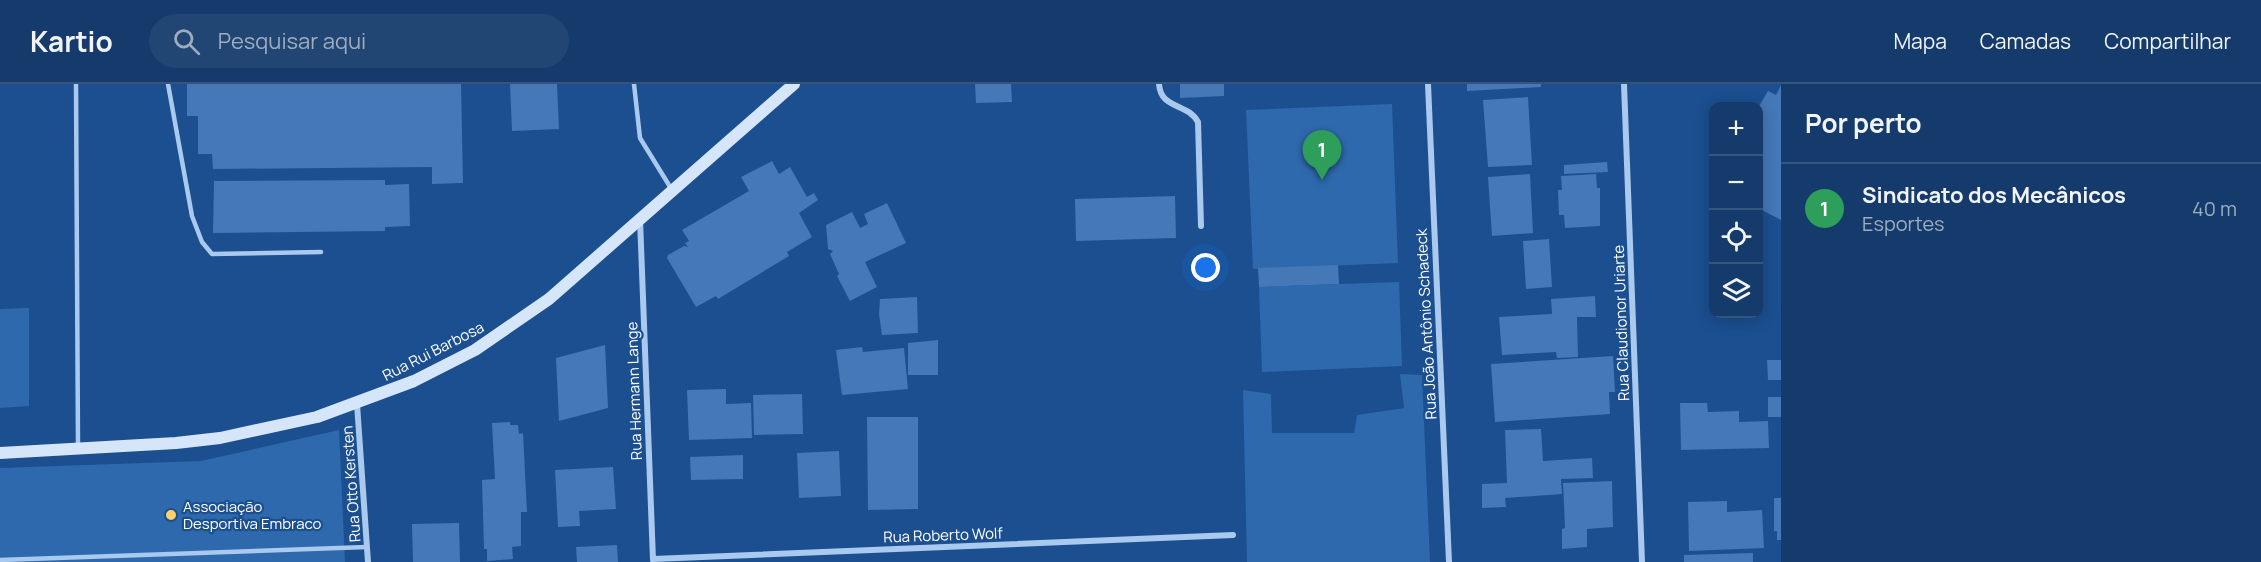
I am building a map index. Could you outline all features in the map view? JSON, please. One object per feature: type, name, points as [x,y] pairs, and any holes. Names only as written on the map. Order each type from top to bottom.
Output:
[{"type":"main road","name":"Rua Rui Barbosa","points":[[0,453],[78,450],[220,438],[292,424],[357,404],[414,381],[475,350],[549,299],[794,84]]},
{"type":"street","points":[[1158,84],[1159,92],[1164,100],[1191,111],[1198,122],[1202,226]]},
{"type":"street","name":"Rua João Antônio Schadeck","points":[[1428,84],[1449,562]]},
{"type":"street","name":"Rua Claudionor Uriarte","points":[[1624,84],[1642,562]]},
{"type":"street","name":"Rua Hermann Lange","points":[[640,219],[653,560]]},
{"type":"street","name":"Rua Otto Kersten","points":[[357,404],[368,562]]},
{"type":"street","name":"Rua Roberto Wolf","points":[[653,560],[1233,535]]},
{"type":"lane","points":[[76,84],[78,450]]},
{"type":"lane","points":[[168,84],[192,216],[202,242],[212,254],[321,252]]},
{"type":"lane","points":[[634,84],[640,138],[672,190]]},
{"type":"lane","points":[[0,560],[367,547]]},
{"type":"shaded area","points":[[1392,104],[1398,263],[1253,269],[1246,110]]},
{"type":"shaded area","points":[[1399,282],[1402,366],[1262,372],[1259,287]]},
{"type":"shaded area","points":[[29,308],[29,406],[0,408],[0,309]]},
{"type":"shaded area","points":[[1400,374],[1422,375],[1430,562],[1247,562],[1243,390],[1271,394],[1272,433],[1354,433],[1357,415],[1404,408]]},
{"type":"shaded area","name":"Associação Desportiva Embraco","points":[[339,430],[345,562],[0,562],[0,468],[201,461]]},
{"type":"building","points":[[187,84],[461,84],[463,183],[432,184],[432,167],[213,169],[212,154],[198,154],[198,116],[187,116]]},
{"type":"building","points":[[510,84],[557,84],[559,129],[512,131]]},
{"type":"building","points":[[975,84],[1011,84],[1012,102],[976,103]]},
{"type":"building","points":[[1180,84],[1224,84],[1224,96],[1180,98]]},
{"type":"building","points":[[1467,84],[1541,84],[1541,87],[1467,91]]},
{"type":"building","points":[[1781,85],[1781,220],[1763,211],[1762,102],[1768,91],[1776,95]]},
{"type":"building","points":[[1528,97],[1532,165],[1488,167],[1483,100]]},
{"type":"building","points":[[772,161],[779,174],[790,167],[807,197],[814,193],[818,200],[799,213],[812,237],[787,252],[789,256],[718,299],[716,296],[696,307],[667,258],[668,255],[684,246],[688,247],[685,243],[689,241],[682,230],[749,191],[741,177]]},
{"type":"building","points":[[1607,162],[1608,172],[1564,174],[1564,165]]},
{"type":"building","points":[[1530,174],[1533,233],[1492,236],[1488,177]]},
{"type":"building","points":[[1596,174],[1597,188],[1600,188],[1600,226],[1565,228],[1564,215],[1559,215],[1558,190],[1562,190],[1561,176]]},
{"type":"building","points":[[385,180],[385,185],[409,184],[410,226],[385,227],[385,231],[213,233],[214,181]]},
{"type":"building","points":[[1175,196],[1176,238],[1076,241],[1075,199]]},
{"type":"building","points":[[887,203],[906,243],[865,262],[877,287],[850,301],[837,276],[839,274],[830,254],[833,251],[828,249],[826,225],[852,212],[860,228],[868,224],[864,214]]},
{"type":"building","points":[[1549,239],[1552,287],[1526,289],[1523,241]]},
{"type":"building","points":[[1338,265],[1339,284],[1259,287],[1258,268]]},
{"type":"building","points":[[1595,296],[1596,317],[1577,317],[1578,357],[1557,358],[1556,352],[1502,355],[1499,317],[1552,314],[1551,299]]},
{"type":"building","points":[[917,297],[918,333],[882,335],[879,314],[880,299]]},
{"type":"building","points":[[938,340],[938,375],[908,375],[908,343]]},
{"type":"building","points":[[605,345],[608,408],[559,421],[556,358]]},
{"type":"building","points":[[862,347],[863,352],[904,348],[908,389],[842,395],[836,350]]},
{"type":"building","points":[[1613,356],[1615,392],[1609,392],[1610,414],[1495,422],[1491,364]]},
{"type":"building","points":[[1767,360],[1781,360],[1781,380],[1768,380]]},
{"type":"building","points":[[726,389],[726,404],[751,403],[752,438],[689,440],[687,390]]},
{"type":"building","points":[[802,394],[803,434],[754,435],[753,395]]},
{"type":"building","points":[[1768,397],[1781,397],[1781,417],[1768,417]]},
{"type":"building","points":[[1680,403],[1707,403],[1708,412],[1739,411],[1739,422],[1768,421],[1769,448],[1681,450]]},
{"type":"building","points":[[867,417],[918,417],[918,509],[868,510]]},
{"type":"building","points":[[510,422],[510,425],[518,425],[519,434],[523,433],[527,512],[521,512],[521,546],[512,547],[513,559],[487,561],[487,549],[484,549],[482,480],[495,479],[492,423]]},
{"type":"building","points":[[1541,429],[1543,461],[1592,458],[1593,478],[1561,479],[1562,494],[1505,498],[1506,507],[1482,508],[1482,484],[1507,483],[1505,430]]},
{"type":"building","points":[[839,451],[841,496],[799,498],[797,453]]},
{"type":"building","points":[[743,455],[743,479],[691,480],[690,457]]},
{"type":"building","points":[[613,467],[616,509],[579,511],[580,526],[558,527],[555,470]]},
{"type":"building","points":[[1612,481],[1613,527],[1587,529],[1587,547],[1562,549],[1562,529],[1565,528],[1563,483]]},
{"type":"building","points":[[1774,498],[1781,498],[1781,540],[1777,540],[1777,531],[1774,531]]},
{"type":"building","points":[[1727,501],[1727,512],[1762,510],[1764,548],[1689,551],[1688,502]]},
{"type":"building","points":[[459,523],[460,562],[413,562],[412,524]]},
{"type":"building","points":[[617,545],[618,562],[577,562],[576,547]]},
{"type":"building","points":[[1753,553],[1753,562],[1684,562],[1684,555]]},
{"type":"place","name":"Sindicato dos Mecânicos","points":[[1322,180]]},
{"type":"place","name":"Associação Desportiva Embraco","points":[[171,515]]}]
